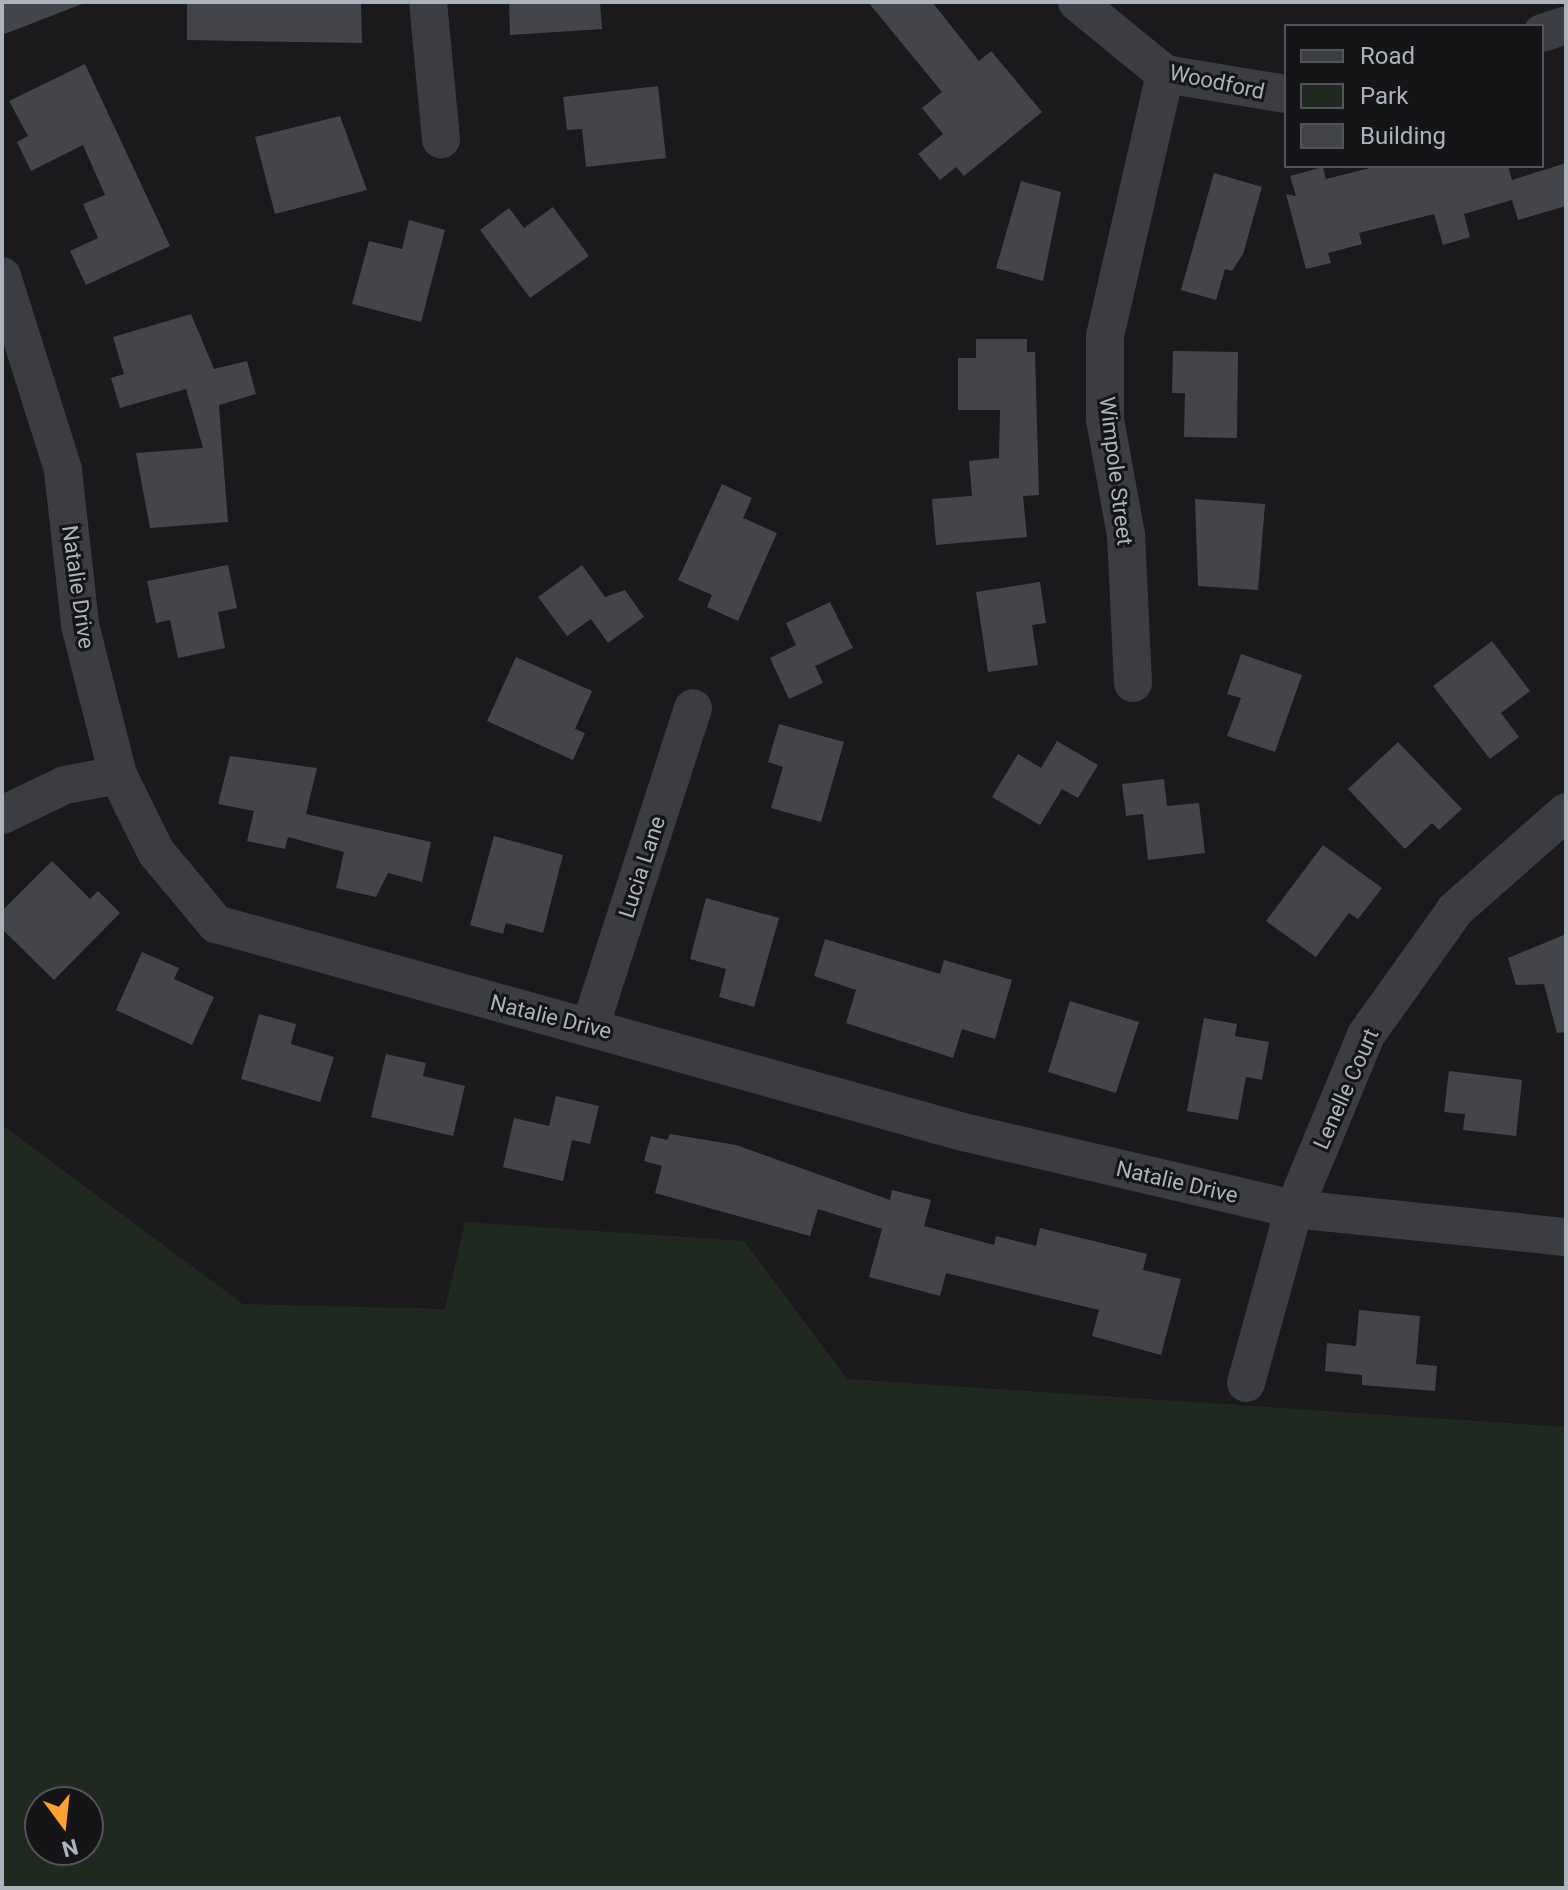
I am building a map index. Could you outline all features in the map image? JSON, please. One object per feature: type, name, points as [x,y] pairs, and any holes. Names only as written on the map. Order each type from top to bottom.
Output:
[{"type":"street","points":[[428,2],[441,139]]},
{"type":"street","name":"Woodford","points":[[1077,2],[1165,74],[1284,94]]},
{"type":"street","points":[[1544,32],[1566,25]]},
{"type":"street","name":"Wimpole Street","points":[[1133,683],[1126,535],[1105,420],[1105,336],[1165,74]]},
{"type":"street","name":"Natalie Drive","points":[[2,276],[63,470],[80,625],[118,775],[156,852],[216,924],[963,1132],[1294,1209],[1566,1237]]},
{"type":"street","name":"Lucia Lane","points":[[590,1027],[693,708]]},
{"type":"street","points":[[2,815],[65,785],[118,775]]},
{"type":"street","name":"Lenelle Court","points":[[1246,1383],[1294,1209],[1366,1035],[1455,910],[1566,812]]},
{"type":"green space","points":[[2,1125],[243,1304],[445,1309],[465,1222],[744,1241],[847,1379],[1566,1427],[1566,1888],[2,1888]]},
{"type":"building","points":[[2,2],[82,2],[82,4],[2,35]]},
{"type":"building","points":[[187,2],[361,2],[362,43],[187,40]]},
{"type":"building","points":[[509,2],[600,2],[602,29],[510,35]]},
{"type":"building","points":[[868,2],[932,2],[979,61],[991,51],[1042,112],[964,176],[956,167],[940,180],[918,154],[943,134],[922,108],[942,92]]},
{"type":"building","points":[[85,64],[170,246],[86,285],[70,251],[98,238],[83,204],[105,195],[83,145],[31,171],[17,142],[28,136],[9,101]]},
{"type":"building","points":[[658,86],[666,158],[586,167],[582,129],[567,130],[563,97]]},
{"type":"building","points":[[340,116],[367,190],[275,214],[255,137]]},
{"type":"building","points":[[1566,163],[1566,206],[1518,220],[1512,200],[1464,214],[1470,237],[1443,245],[1434,214],[1359,233],[1362,244],[1328,253],[1331,263],[1306,269],[1286,194],[1296,196],[1290,176],[1319,168],[1323,168],[1326,179],[1370,168],[1509,168],[1512,180]]},
{"type":"building","points":[[1214,173],[1262,187],[1243,254],[1232,271],[1225,269],[1216,300],[1181,290]]},
{"type":"building","points":[[1021,181],[1061,192],[1043,281],[996,268]]},
{"type":"building","points":[[553,207],[589,256],[530,298],[480,230],[509,208],[524,228]]},
{"type":"building","points":[[409,220],[445,230],[421,322],[352,304],[369,241],[402,249]]},
{"type":"building","points":[[191,314],[214,369],[247,361],[256,394],[219,405],[228,522],[150,528],[136,453],[203,448],[186,389],[120,408],[111,378],[124,374],[113,337]]},
{"type":"building","points":[[976,339],[1027,339],[1027,352],[1035,352],[1039,495],[1023,496],[1027,537],[936,545],[932,499],[972,496],[969,461],[999,458],[1000,410],[958,410],[958,358],[976,358]]},
{"type":"building","points":[[1173,351],[1238,352],[1237,438],[1184,437],[1185,393],[1172,393]]},
{"type":"building","points":[[722,484],[752,498],[743,518],[777,533],[738,621],[707,607],[712,595],[678,580]]},
{"type":"building","points":[[1195,499],[1265,504],[1258,590],[1198,586]]},
{"type":"building","points":[[228,565],[237,608],[218,612],[225,648],[178,658],[170,620],[156,623],[147,581]]},
{"type":"building","points":[[582,565],[605,597],[625,590],[644,617],[608,643],[591,619],[567,636],[538,597]]},
{"type":"building","points":[[1040,582],[1046,623],[1032,625],[1038,665],[988,672],[976,592]]},
{"type":"building","points":[[830,602],[853,648],[815,666],[823,683],[789,699],[770,658],[796,645],[786,623]]},
{"type":"building","points":[[1492,641],[1530,691],[1501,713],[1519,737],[1490,759],[1433,686]]},
{"type":"building","points":[[1241,654],[1302,675],[1275,752],[1227,736],[1241,698],[1227,694]]},
{"type":"building","points":[[516,657],[592,691],[575,729],[585,733],[573,760],[487,721]]},
{"type":"building","points":[[779,724],[844,742],[821,822],[771,808],[783,767],[768,762]]},
{"type":"building","points":[[1057,741],[1098,765],[1078,798],[1062,789],[1040,825],[992,797],[1018,754],[1041,768]]},
{"type":"building","points":[[1398,742],[1462,809],[1439,830],[1432,823],[1405,849],[1348,789]]},
{"type":"building","points":[[230,756],[317,768],[306,814],[431,842],[422,882],[388,873],[376,897],[336,888],[344,852],[288,837],[285,849],[247,841],[254,811],[218,804]]},
{"type":"building","points":[[1164,779],[1167,806],[1199,803],[1205,853],[1148,860],[1143,814],[1126,816],[1122,784]]},
{"type":"building","points":[[494,836],[563,855],[543,933],[506,923],[503,934],[470,925]]},
{"type":"building","points":[[1323,845],[1382,888],[1358,919],[1349,913],[1316,957],[1266,921]]},
{"type":"building","points":[[52,861],[90,899],[98,891],[120,913],[54,980],[2,929],[2,911]]},
{"type":"building","points":[[706,898],[779,918],[754,1007],[719,997],[726,969],[690,959]]},
{"type":"building","points":[[1566,934],[1566,1032],[1557,1033],[1544,984],[1516,985],[1508,958]]},
{"type":"building","points":[[825,939],[940,974],[944,960],[1012,980],[995,1039],[962,1029],[953,1058],[846,1023],[856,990],[814,976]]},
{"type":"building","points":[[142,952],[179,968],[174,979],[214,997],[192,1045],[116,1010]]},
{"type":"building","points":[[1070,1001],[1139,1022],[1116,1093],[1048,1072]]},
{"type":"building","points":[[259,1014],[296,1024],[291,1044],[334,1057],[320,1102],[241,1079]]},
{"type":"building","points":[[1204,1018],[1237,1024],[1235,1036],[1269,1042],[1262,1080],[1246,1077],[1238,1120],[1187,1111]]},
{"type":"building","points":[[386,1054],[426,1063],[423,1076],[465,1086],[453,1136],[371,1117]]},
{"type":"building","points":[[1449,1071],[1522,1080],[1516,1136],[1463,1130],[1465,1114],[1444,1112]]},
{"type":"building","points":[[556,1096],[599,1106],[590,1144],[572,1140],[563,1181],[503,1167],[514,1118],[549,1126]]},
{"type":"building","points":[[670,1134],[736,1145],[890,1200],[892,1190],[931,1200],[924,1226],[994,1245],[996,1236],[1036,1246],[1040,1228],[1147,1254],[1143,1270],[1181,1279],[1161,1355],[1092,1336],[1099,1310],[946,1273],[940,1296],[869,1277],[882,1229],[818,1209],[810,1236],[655,1193],[662,1166],[644,1161],[651,1136],[667,1140]]},
{"type":"building","points":[[1359,1310],[1420,1316],[1416,1364],[1437,1366],[1435,1391],[1362,1385],[1362,1375],[1325,1371],[1327,1343],[1356,1346]]}]
